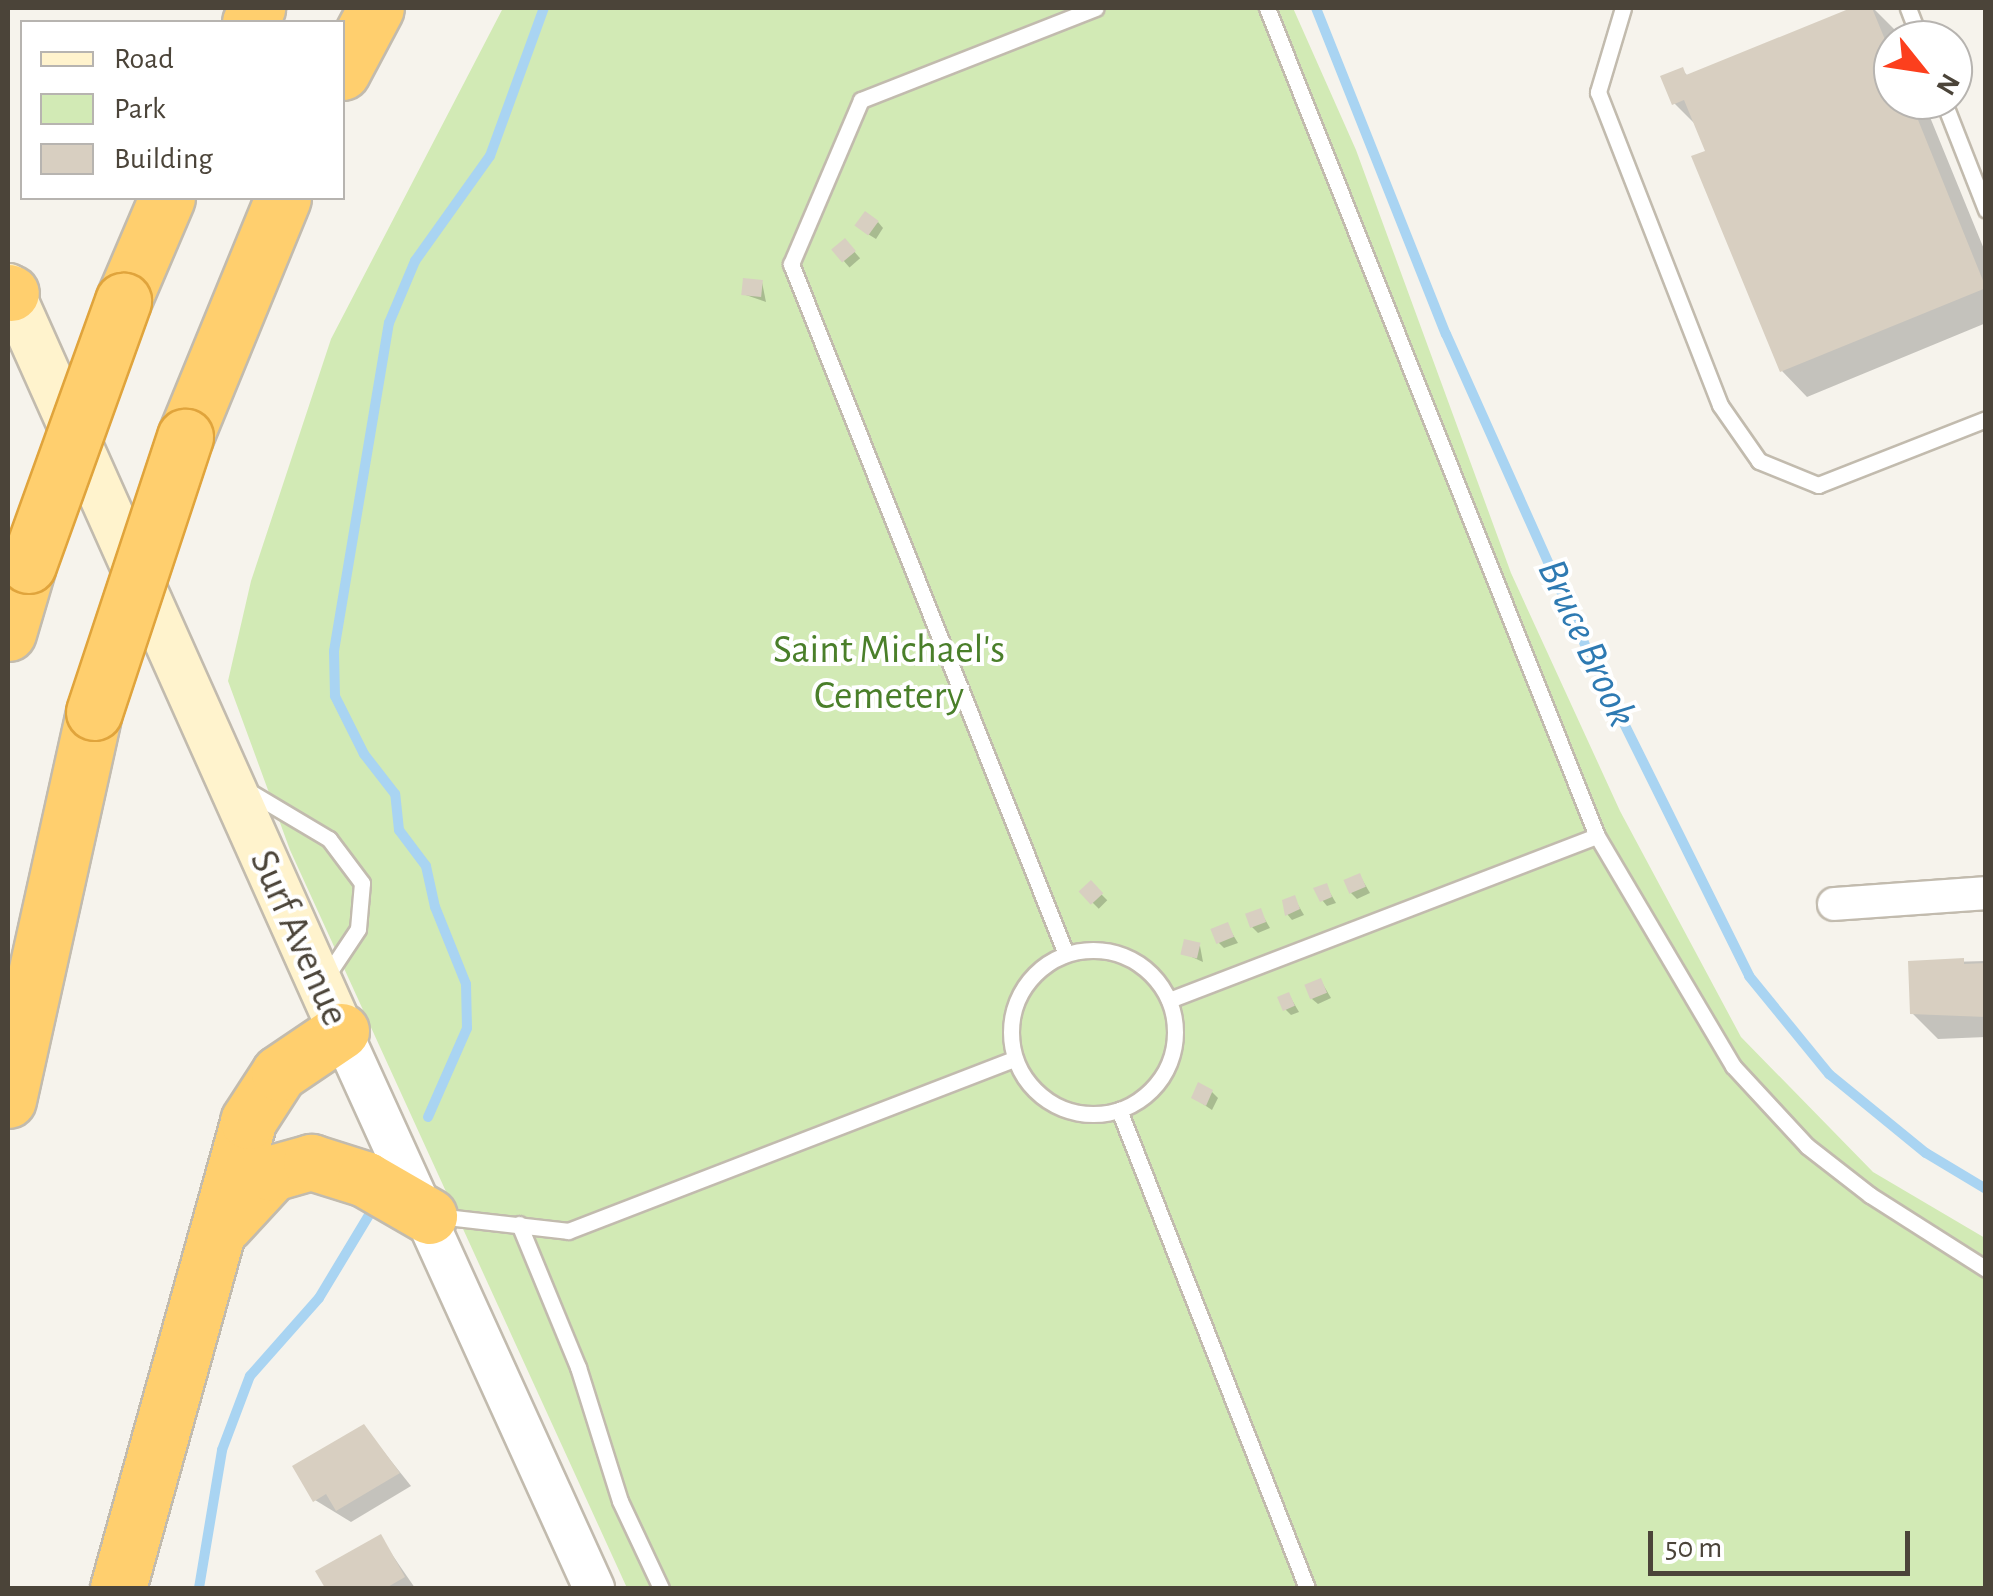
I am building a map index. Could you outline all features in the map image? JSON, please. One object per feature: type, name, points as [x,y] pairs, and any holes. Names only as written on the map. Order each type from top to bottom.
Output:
[{"type":"highway","points":[[345,66],[376,8]]},
{"type":"highway","points":[[8,633],[28,565],[123,301],[166,200]]},
{"type":"highway","points":[[8,1100],[38,940],[94,712],[184,437],[282,200]]},
{"type":"highway","points":[[118,1588],[258,1100],[298,1056],[330,1008]]},
{"type":"highway","points":[[218,1236],[234,1209],[272,1174],[310,1162],[365,1179],[429,1216]]},
{"type":"main road","name":"Surf Avenue","points":[[9,290],[330,1008]]},
{"type":"street","points":[[1834,904],[1986,893]]},
{"type":"street","name":"Surf Avenue","points":[[330,1008],[429,1216],[594,1588]]},
{"type":"lane","points":[[1066,954],[791,264],[862,100],[1096,8]]},
{"type":"lane","points":[[1267,8],[1597,836],[1733,1066],[1823,1158],[1986,1269]]},
{"type":"lane","points":[[1640,8],[1620,11],[1598,92],[1720,405],[1759,461],[1818,485],[1986,419]]},
{"type":"lane","points":[[1952,120],[1986,210]]},
{"type":"lane","points":[[228,780],[329,839],[362,882],[358,929],[330,1008]]},
{"type":"lane","points":[[1169,1000],[1597,836]]},
{"type":"lane","points":[[1090,949],[1138,962],[1169,1000],[1173,1053],[1143,1097],[1119,1110],[1068,1111],[1027,1082],[1014,1059],[1010,1033],[1020,996],[1043,966],[1066,954],[1090,949]]},
{"type":"lane","points":[[429,1216],[568,1231],[1014,1059]]},
{"type":"lane","points":[[1119,1110],[1307,1588]]},
{"type":"lane","points":[[518,1224],[578,1367],[620,1501],[661,1588]]},
{"type":"green space","name":"Saint Michael's Cemetery","points":[[503,8],[1293,8],[1356,150],[1511,573],[1620,811],[1741,1037],[1873,1172],[1985,1238],[1985,1588],[627,1588],[290,850],[228,681],[251,581],[331,339]]},
{"type":"building","points":[[1851,8],[1872,8],[1877,20],[1873,20],[1873,120],[1918,120],[1986,288],[1780,372],[1691,156],[1705,151],[1684,100],[1672,105],[1660,76],[1683,67],[1686,75]]},
{"type":"building","points":[[865,211],[879,221],[868,236],[854,226]]},
{"type":"building","points":[[845,238],[856,251],[842,263],[831,250]]},
{"type":"building","points":[[743,278],[763,280],[761,297],[741,295]]},
{"type":"building","points":[[1360,873],[1366,887],[1349,894],[1343,880]]},
{"type":"building","points":[[1091,880],[1103,893],[1091,905],[1079,892]]},
{"type":"building","points":[[1327,883],[1332,897],[1320,902],[1313,888]]},
{"type":"building","points":[[1295,895],[1300,909],[1285,916],[1282,900]]},
{"type":"building","points":[[1261,908],[1266,922],[1250,928],[1245,914]]},
{"type":"building","points":[[1228,922],[1234,937],[1216,944],[1210,929]]},
{"type":"building","points":[[1184,939],[1201,943],[1197,958],[1180,955]]},
{"type":"building","points":[[1964,958],[1964,964],[1986,963],[1986,1017],[1910,1014],[1908,961]]},
{"type":"building","points":[[1321,978],[1327,993],[1310,1000],[1304,985]]},
{"type":"building","points":[[1289,992],[1295,1006],[1283,1011],[1277,997]]},
{"type":"building","points":[[1198,1082],[1213,1090],[1206,1106],[1191,1098]]},
{"type":"building","points":[[364,1424],[400,1473],[336,1511],[326,1494],[313,1502],[292,1466]]},
{"type":"building","points":[[381,1534],[405,1577],[386,1588],[325,1588],[315,1571]]},
{"type":"waterway","points":[[428,1117],[467,1028],[466,984],[435,907],[426,866],[399,830],[395,794],[364,754],[335,696],[334,651],[389,323],[415,261],[490,156],[544,8]]},
{"type":"waterway","name":"Bruce Brook","points":[[1316,8],[1446,334],[1589,653],[1749,976],[1829,1074],[1926,1153],[1986,1189]]},
{"type":"waterway","points":[[199,1588],[222,1450],[250,1376],[319,1298],[369,1215]]}]
